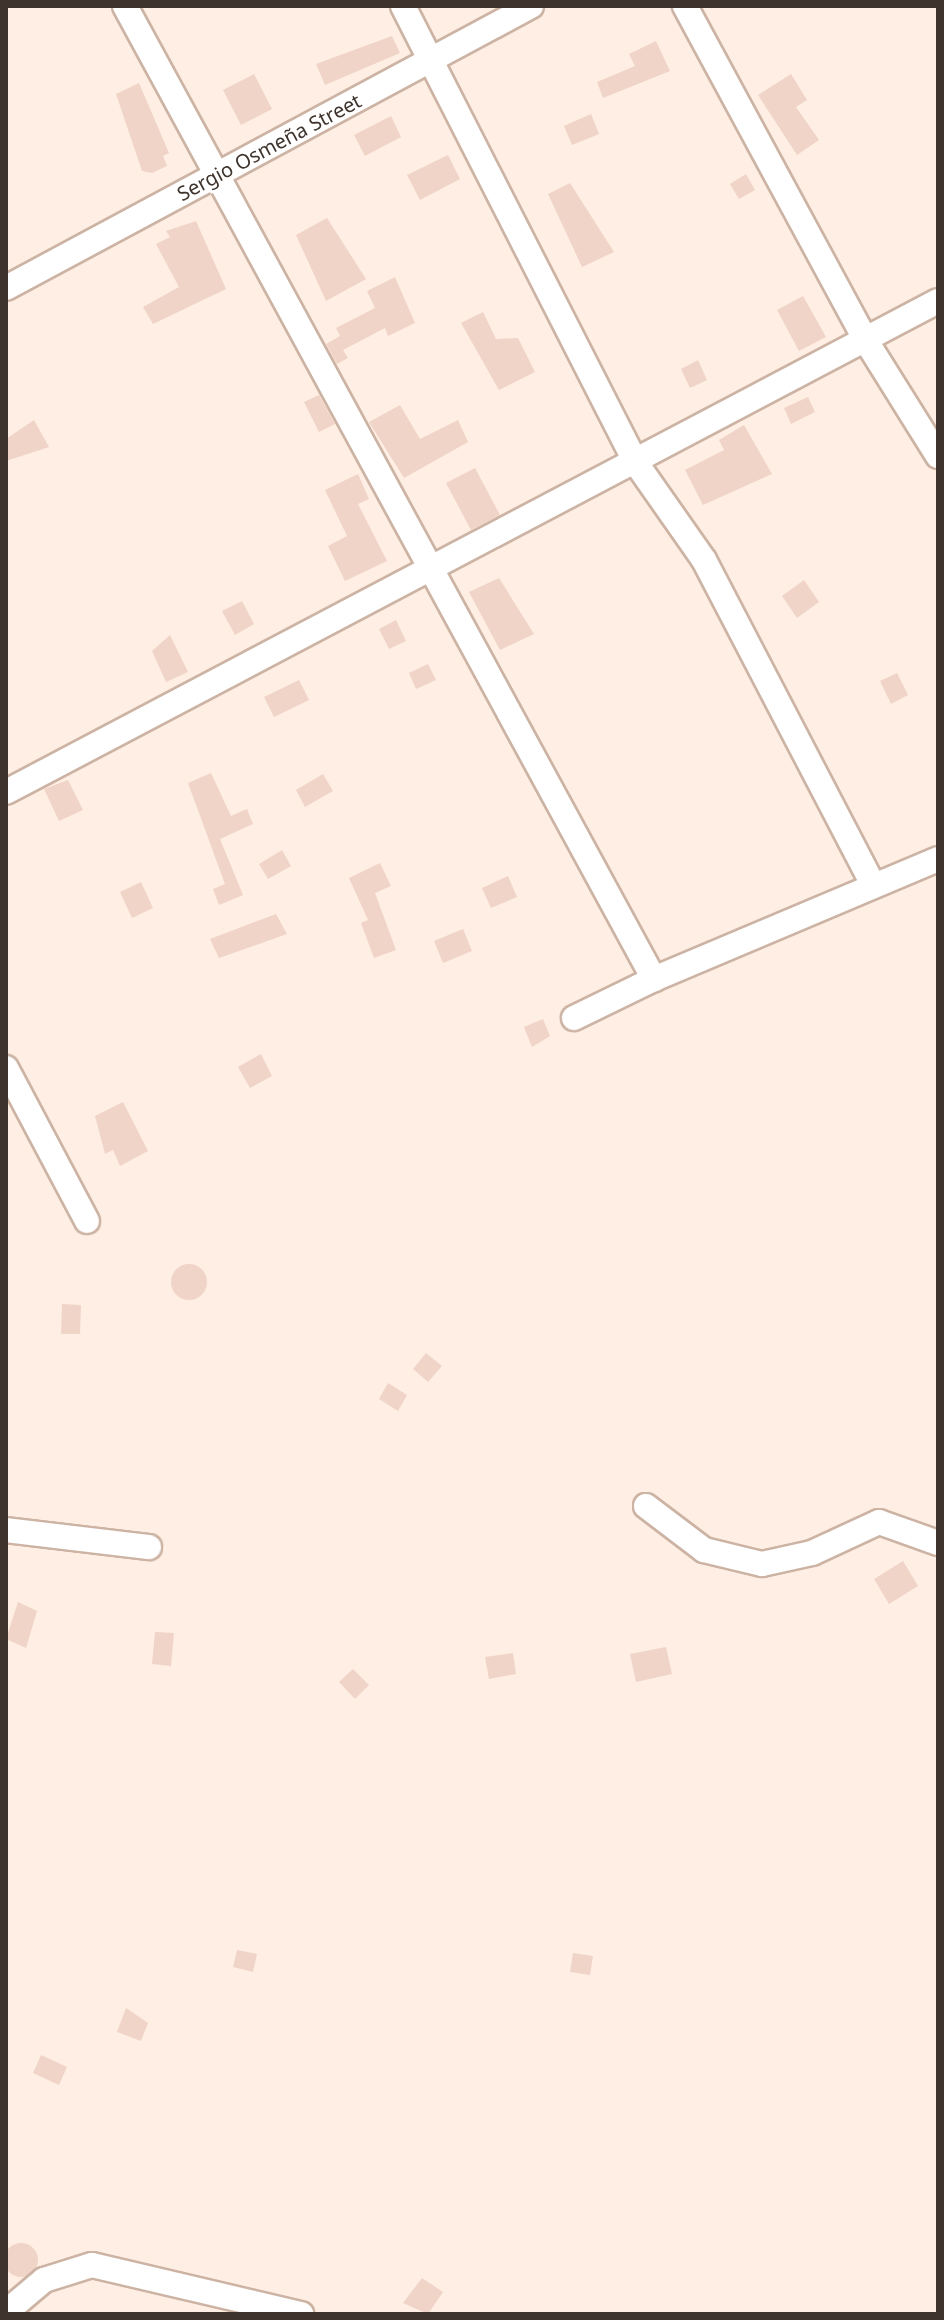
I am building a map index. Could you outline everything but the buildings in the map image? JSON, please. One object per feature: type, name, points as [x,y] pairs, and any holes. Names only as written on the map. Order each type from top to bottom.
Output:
[{"type":"street","points":[[125,6],[426,571],[654,979]]},
{"type":"street","points":[[403,6],[636,463],[704,560],[873,885]]},
{"type":"street","name":"Sergio Osmeña Street","points":[[6,288],[531,6]]},
{"type":"street","points":[[685,6],[868,344],[938,456]]},
{"type":"street","points":[[6,792],[426,571],[868,344],[938,301]]},
{"type":"street","points":[[574,1018],[654,979],[938,859]]},
{"type":"street","points":[[6,1068],[87,1221]]},
{"type":"street","points":[[646,1506],[704,1550],[762,1564],[812,1553],[879,1522],[938,1543]]},
{"type":"street","points":[[6,1530],[149,1547]]},
{"type":"street","points":[[6,2312],[44,2280],[92,2265],[301,2314]]}]
